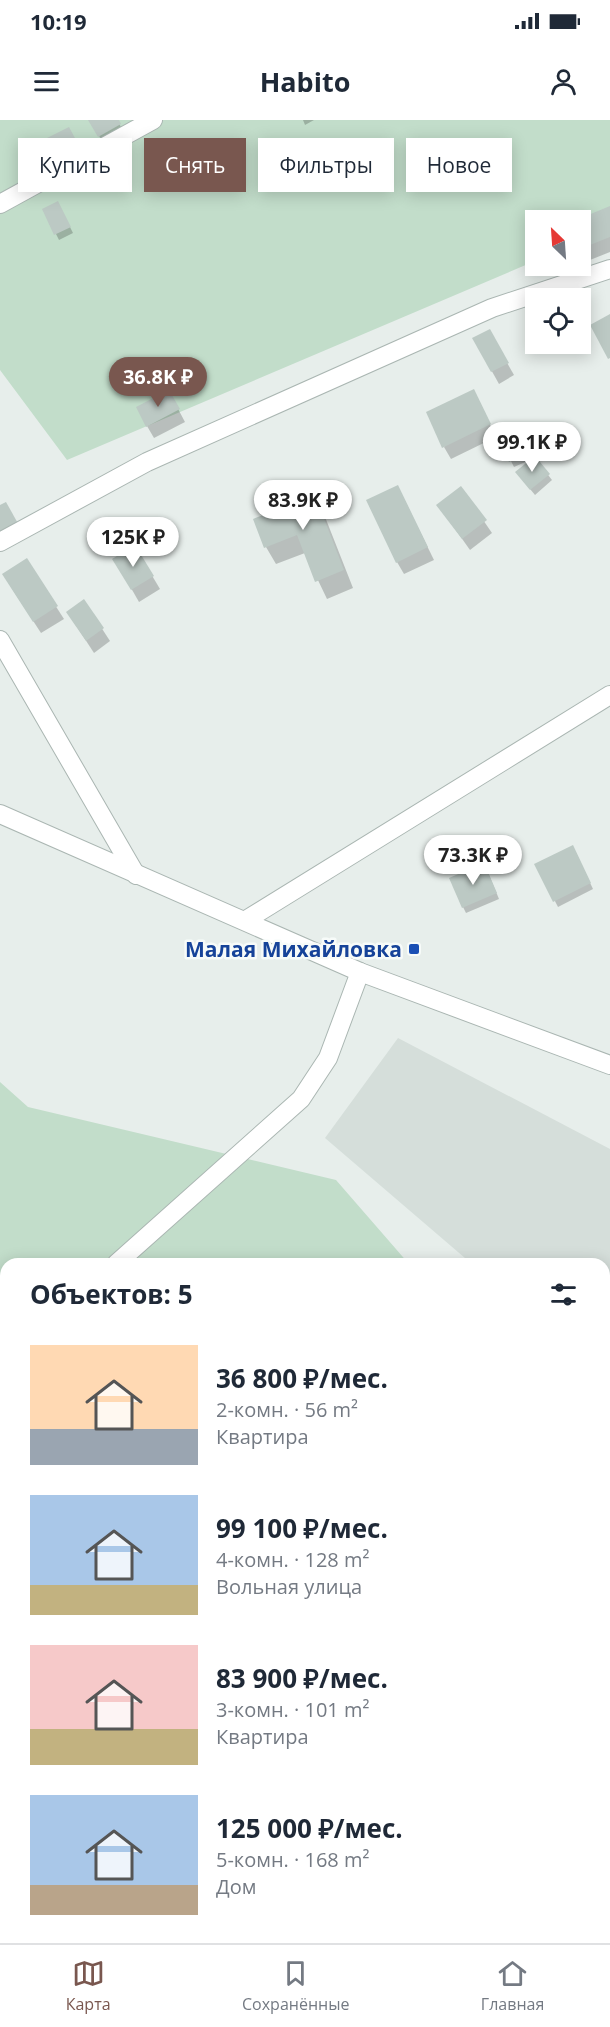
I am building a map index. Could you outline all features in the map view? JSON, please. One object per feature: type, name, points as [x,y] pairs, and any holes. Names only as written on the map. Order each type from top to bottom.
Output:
[{"type":"street","points":[[0,204],[153,120]]},
{"type":"street","points":[[0,542],[147,462],[492,308],[610,269]]},
{"type":"street","points":[[0,640],[136,875]]},
{"type":"street","points":[[246,920],[610,695]]},
{"type":"street","points":[[0,814],[136,875],[246,920],[360,972],[610,1065]]},
{"type":"street","points":[[123,1258],[301,1099],[328,1058],[360,972]]},
{"type":"shaded area","points":[[398,1038],[610,1149],[610,1258],[465,1258],[325,1138]]},
{"type":"green space","points":[[0,120],[610,120],[610,229],[591,223],[591,210],[525,210],[525,265],[67,460],[0,370]]},
{"type":"green space","points":[[0,1082],[28,1107],[336,1180],[404,1258],[0,1258]]},
{"type":"building","points":[[88,120],[119,120],[121,124],[98,137]]},
{"type":"building","points":[[69,127],[75,138],[47,138]]},
{"type":"building","points":[[58,201],[71,227],[54,235],[42,209]]},
{"type":"building","points":[[610,206],[610,237],[591,245],[591,214]]},
{"type":"building","points":[[610,314],[610,358],[608,359],[591,324]]},
{"type":"building","points":[[490,329],[509,363],[491,372],[472,338]]},
{"type":"building","points":[[474,389],[491,424],[442,448],[426,412]]},
{"type":"building","points":[[169,390],[180,409],[146,427],[136,407]]},
{"type":"building","points":[[534,433],[541,448],[509,462],[502,447]]},
{"type":"building","points":[[535,456],[550,474],[530,490],[515,472]]},
{"type":"building","points":[[309,480],[344,570],[315,582],[297,535],[264,548],[253,519],[292,504],[286,489]]},
{"type":"building","points":[[398,485],[428,547],[396,563],[366,500]]},
{"type":"building","points":[[461,486],[487,520],[462,539],[436,505]]},
{"type":"building","points":[[6,502],[20,527],[0,538],[0,505]]},
{"type":"building","points":[[135,545],[154,576],[131,590],[112,559]]},
{"type":"building","points":[[27,558],[58,606],[33,622],[2,574]]},
{"type":"building","points":[[84,599],[104,628],[86,641],[66,612]]},
{"type":"building","points":[[573,845],[591,883],[553,902],[534,864]]},
{"type":"building","points":[[484,863],[497,893],[462,908],[449,878]]},
{"type":"place","name":"Малая Михайловка","points":[[414,949]]}]
